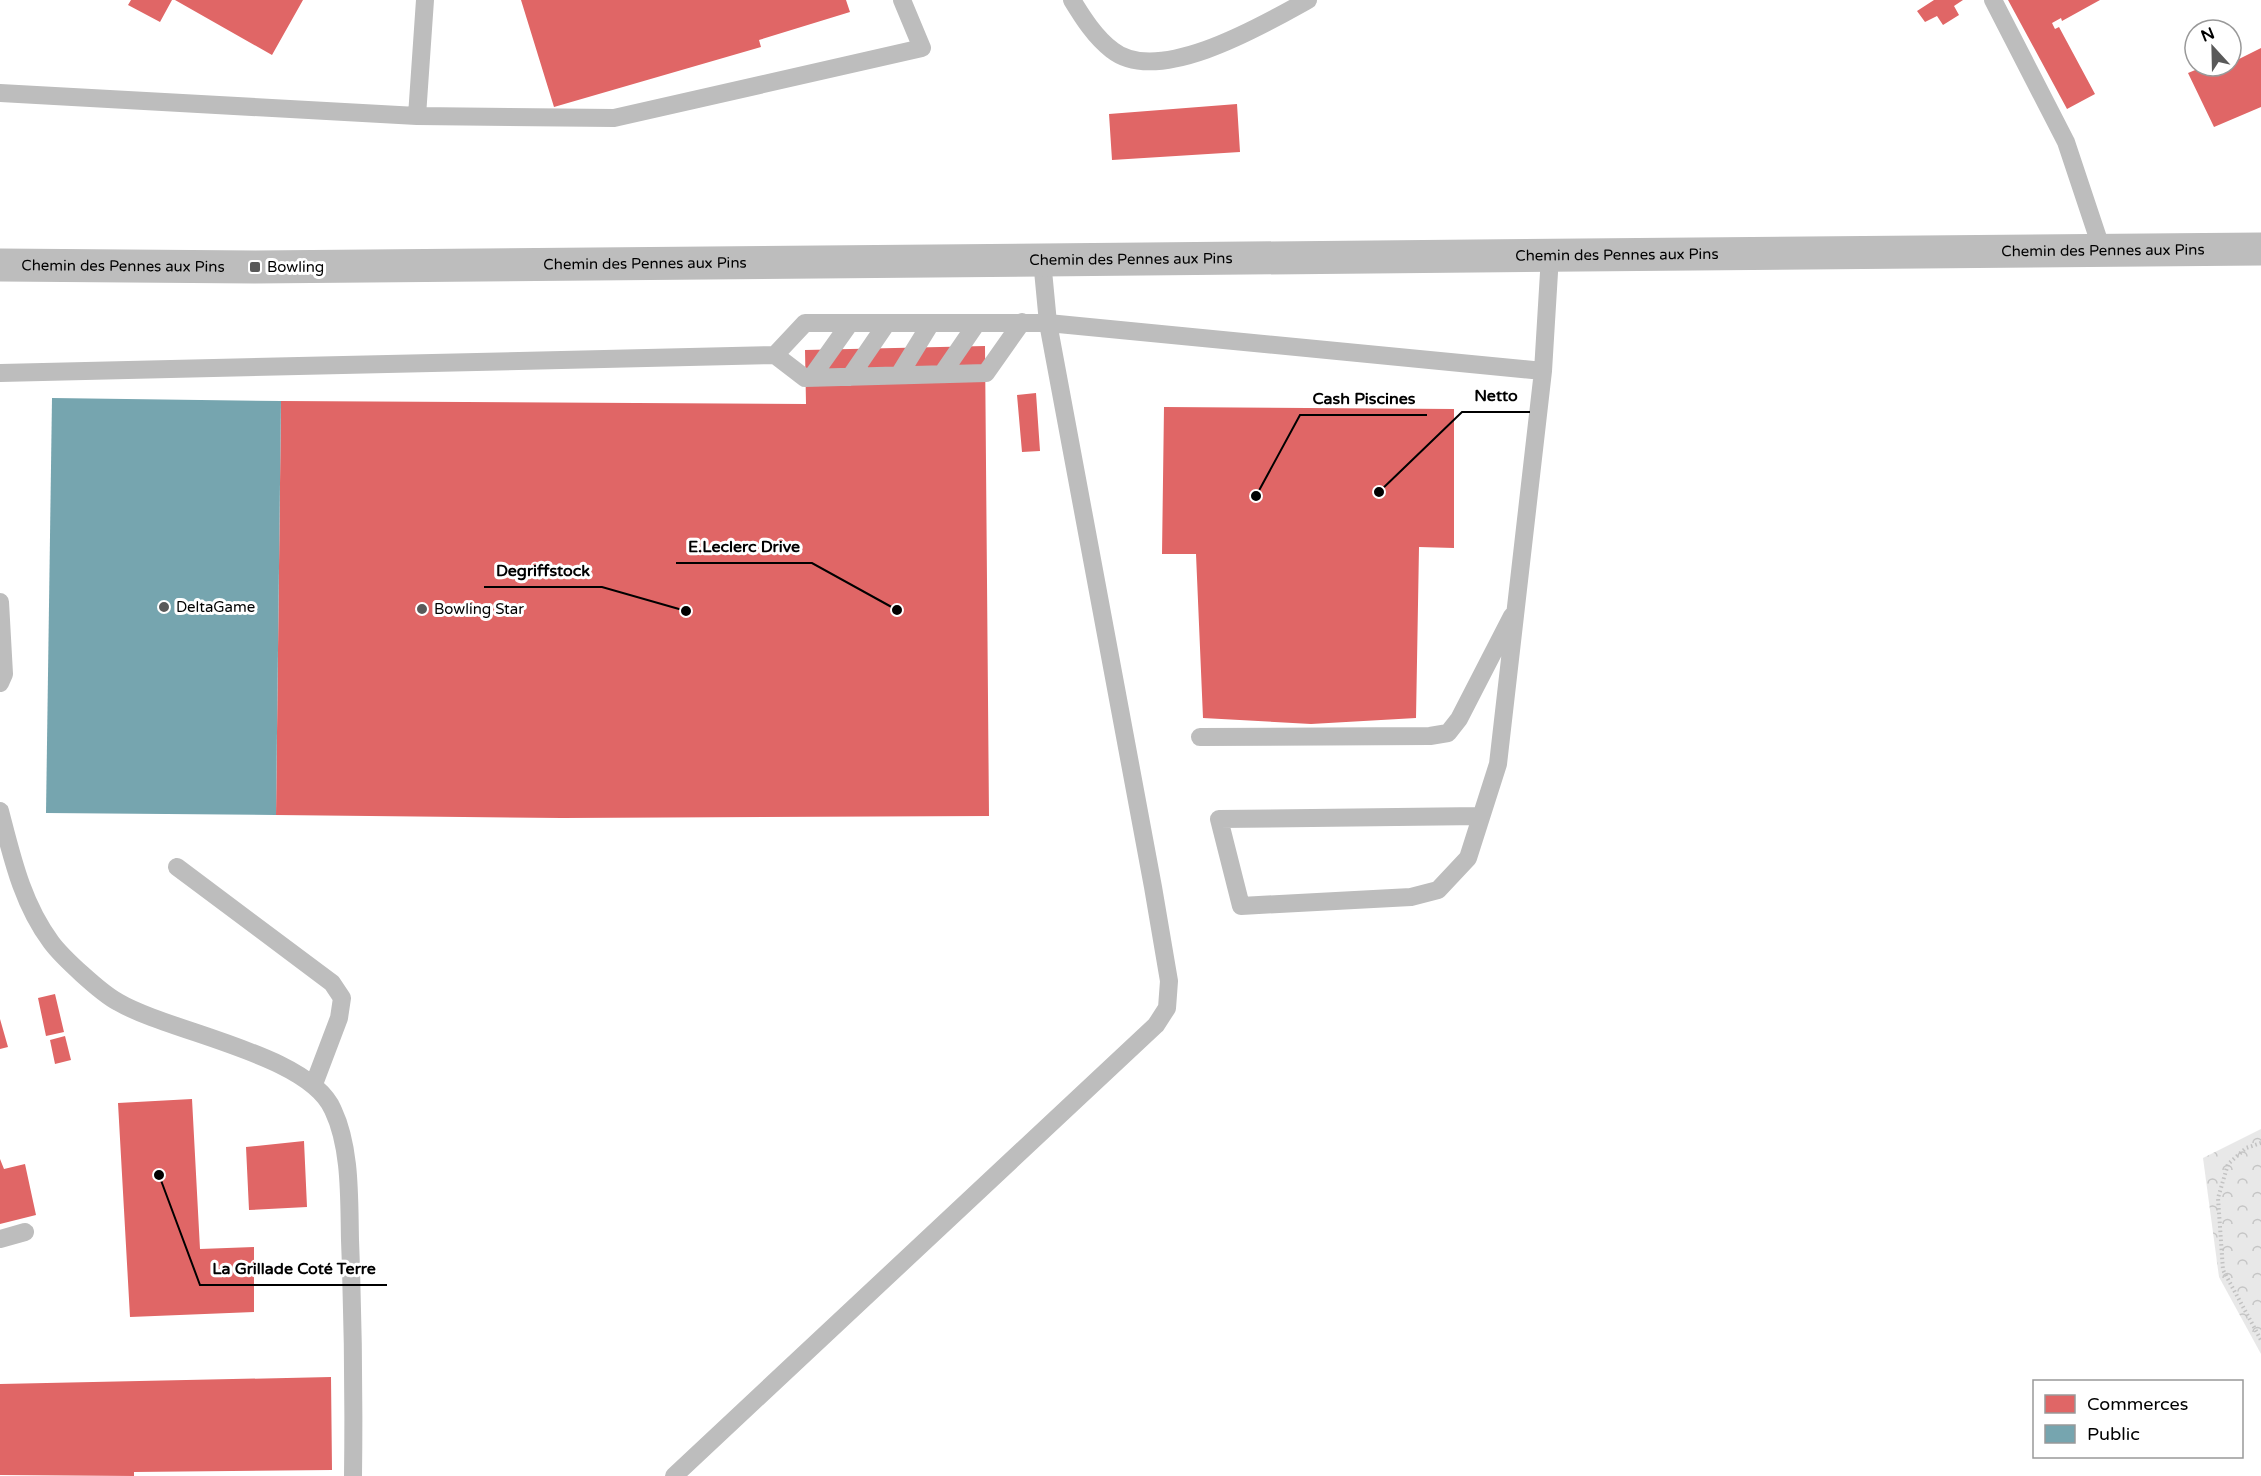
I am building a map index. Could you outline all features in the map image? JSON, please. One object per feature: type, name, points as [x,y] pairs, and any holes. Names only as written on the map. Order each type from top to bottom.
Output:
[{"type":"street","name":"Chemin des Pennes aux Pins","points":[[0,265],[255,267],[2261,249]]},
{"type":"lane","points":[[417,116],[425,0]]},
{"type":"lane","points":[[0,93],[417,116],[614,118],[922,48],[903,0]]},
{"type":"lane","points":[[1072,0],[1087,23],[1113,51],[1131,58],[1155,60],[1189,57],[1250,32],[1308,0]]},
{"type":"lane","points":[[1993,0],[2066,142],[2102,250]]},
{"type":"lane","points":[[1481,816],[1219,819],[1241,906],[1412,897],[1438,890],[1468,858],[1498,764],[1543,371],[1550,256]]},
{"type":"lane","points":[[674,1476],[1156,1025],[1167,1008],[1169,981],[1154,887],[1048,323],[1042,260]]},
{"type":"lane","points":[[775,355],[805,323],[1022,322],[1543,371]]},
{"type":"lane","points":[[0,373],[775,355],[806,378],[986,373],[1022,322]]},
{"type":"lane","points":[[811,378],[850,323]]},
{"type":"lane","points":[[850,377],[887,323]]},
{"type":"lane","points":[[899,375],[930,323]]},
{"type":"lane","points":[[942,374],[977,323]]},
{"type":"lane","points":[[0,602],[4,674],[0,683]]},
{"type":"lane","points":[[1200,737],[1430,736],[1448,733],[1459,719],[1518,605]]},
{"type":"lane","points":[[0,811],[16,871],[32,912],[52,943],[90,980],[117,1002],[275,1063],[315,1084],[334,1110],[348,1191],[354,1349],[353,1476]]},
{"type":"lane","points":[[177,867],[332,983],[342,998],[339,1018],[315,1084]]},
{"type":"lane","points":[[0,1239],[25,1232]]},
{"type":"path","points":[[2261,1143],[2246,1148],[2228,1164],[2218,1198],[2223,1270],[2261,1340]]},
{"type":"green space","points":[[2261,1129],[2261,1354],[2219,1277],[2203,1158]]},
{"type":"building: Commerces","points":[[131,0],[172,0],[160,22],[128,5]]},
{"type":"building: Commerces","points":[[175,0],[303,0],[272,55]]},
{"type":"building: Commerces","points":[[521,0],[846,0],[850,12],[759,40],[761,47],[554,107]]},
{"type":"building: Commerces","points":[[1934,0],[1963,0],[1954,6],[1959,15],[1943,25],[1937,16],[1925,22],[1917,11]]},
{"type":"building: Commerces","points":[[2008,0],[2100,0],[2062,21],[2061,18],[2052,23],[2055,29],[2059,27],[2095,94],[2067,109]]},
{"type":"building: Commerces","points":[[2261,48],[2261,107],[2214,127],[2190,78],[2243,78],[2243,57]]},
{"type":"building: Commerces","points":[[1237,104],[1240,152],[1112,160],[1109,114]]},
{"type":"building: Commerces","points":[[985,346],[989,816],[562,818],[276,815],[281,401],[806,404],[805,350]]},
{"type":"building: Commerces","points":[[1036,393],[1040,451],[1022,452],[1017,395]]},
{"type":"building: Commerces","points":[[1164,407],[1454,409],[1454,548],[1419,547],[1416,718],[1311,724],[1203,718],[1196,554],[1162,554]]},
{"type":"building: Commerces","points":[[55,994],[64,1032],[46,1036],[38,998]]},
{"type":"building: Commerces","points":[[0,1019],[8,1047],[0,1049]]},
{"type":"building: Commerces","points":[[65,1036],[71,1060],[55,1064],[50,1040]]},
{"type":"building: Commerces","points":[[192,1099],[200,1249],[254,1247],[254,1312],[130,1317],[118,1103]]},
{"type":"building: Commerces","points":[[304,1141],[307,1207],[249,1210],[246,1147]]},
{"type":"building: Commerces","points":[[0,1159],[4,1169],[25,1164],[36,1215],[0,1224]]},
{"type":"building: Commerces","points":[[331,1377],[332,1470],[134,1472],[134,1476],[0,1475],[0,1384]]},
{"type":"building: Public","name":"DeltaGame","points":[[52,398],[281,401],[276,815],[46,813]]},
{"type":"place","name":"Bowling","points":[[255,267]]},
{"type":"place","name":"Netto","points":[[1379,492]]},
{"type":"place","name":"Cash Piscines","points":[[1256,496]]},
{"type":"place","name":"DeltaGame","points":[[164,607]]},
{"type":"place","name":"Bowling Star","points":[[422,609]]},
{"type":"place","name":"E.Leclerc Drive","points":[[897,610]]},
{"type":"place","name":"Degriffstock","points":[[686,611]]},
{"type":"place","name":"La Grillade Coté Terre","points":[[159,1175]]}]
